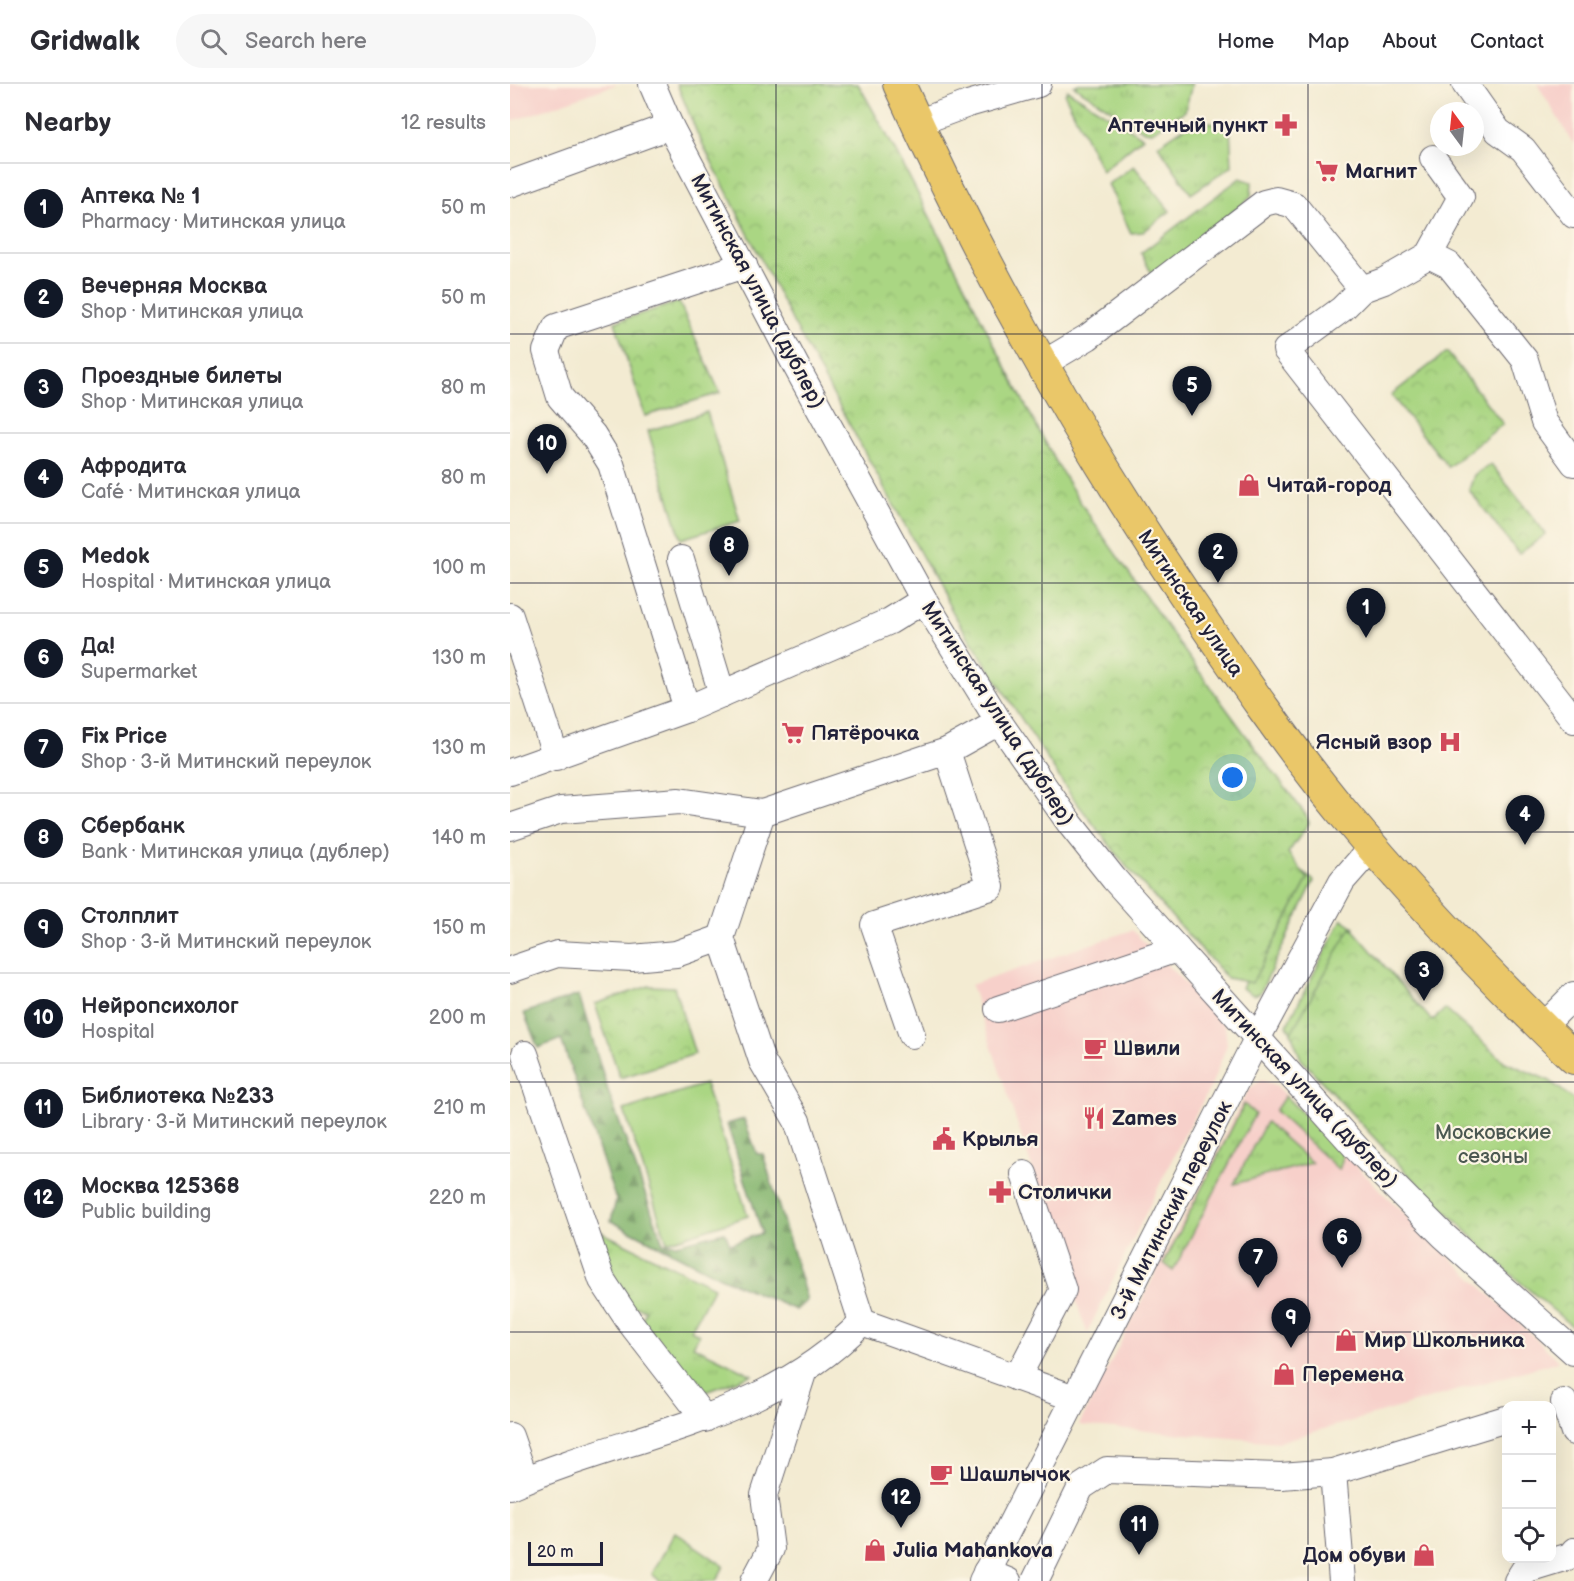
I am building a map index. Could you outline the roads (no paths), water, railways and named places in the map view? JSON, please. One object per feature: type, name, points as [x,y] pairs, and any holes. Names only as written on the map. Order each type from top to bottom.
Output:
[{"type":"main road","name":"Митинская улица","points":[[899,84],[992,276],[1041,365],[1125,505],[1249,689],[1343,812],[1372,846],[1574,1058]]},
{"type":"street","name":"Митинская улица (дублер)","points":[[652,84],[670,126],[924,600],[999,722],[1071,825],[1114,879],[1360,1152],[1529,1314],[1574,1352]]},
{"type":"street","points":[[917,123],[968,104],[1038,84]]},
{"type":"street","points":[[1466,84],[1498,131],[1523,148],[1574,214]]},
{"type":"street","points":[[510,184],[670,126]]},
{"type":"street","points":[[1433,158],[1461,198],[1429,255],[1384,281],[1362,289],[1342,309],[1286,350],[1574,720]]},
{"type":"street","points":[[1041,365],[1088,337],[1264,203],[1276,200],[1294,205],[1362,289]]},
{"type":"street","points":[[1429,255],[1449,265],[1525,360],[1544,422],[1574,463]]},
{"type":"street","points":[[687,709],[611,465],[593,435],[560,398],[546,351],[556,327],[744,265]]},
{"type":"street","points":[[681,559],[722,694]]},
{"type":"street","points":[[510,772],[687,709],[890,621],[924,600]]},
{"type":"street","points":[[510,616],[514,643],[556,757]]},
{"type":"street","points":[[510,827],[561,810],[679,801],[762,813],[947,751],[999,722]]},
{"type":"street","points":[[912,1035],[874,925],[991,887],[947,751]]},
{"type":"street","points":[[762,813],[721,938],[762,1061],[797,1121],[862,1322]]},
{"type":"street","name":"3-й Митинский переулок","points":[[997,1579],[1074,1398],[1258,1037],[1342,881],[1372,846]]},
{"type":"street","points":[[510,970],[557,954],[632,958],[676,954],[721,938]]},
{"type":"street","points":[[998,1010],[1177,949]]},
{"type":"street","points":[[1542,1027],[1574,995]]},
{"type":"street","points":[[525,1054],[602,1280],[629,1321],[705,1419]]},
{"type":"street","points":[[1017,1378],[1063,1290],[1024,1174]]},
{"type":"street","points":[[510,1436],[518,1482],[705,1419],[802,1373],[841,1345],[862,1322]]},
{"type":"street","points":[[862,1322],[1074,1398]]},
{"type":"street","points":[[754,1581],[771,1549],[764,1495],[802,1373]]},
{"type":"street","points":[[1563,1400],[1574,1432]]},
{"type":"street","points":[[1035,1581],[1082,1487],[1107,1470],[1281,1476],[1333,1472],[1502,1420]]},
{"type":"street","points":[[1333,1472],[1342,1581]]},
{"type":"street","points":[[1516,1581],[1524,1570],[1570,1556],[1574,1551]]},
{"type":"place","name":"Аптечный пункт","points":[[1286,125]]},
{"type":"place","name":"Магнит","points":[[1327,171]]},
{"type":"place","name":"Medok","points":[[1192,416]]},
{"type":"place","name":"Нейропсихолог","points":[[547,474]]},
{"type":"place","name":"Читай-город","points":[[1249,485]]},
{"type":"place","name":"Сбербанк","points":[[729,576]]},
{"type":"place","name":"Вечерняя Москва","points":[[1218,583]]},
{"type":"place","name":"Аптека № 1","points":[[1366,638]]},
{"type":"place","name":"Пятёрочка","points":[[793,733]]},
{"type":"place","name":"Ясный взор","points":[[1450,742]]},
{"type":"place","name":"Афродита","points":[[1525,845]]},
{"type":"place","name":"Проездные билеты","points":[[1424,1001]]},
{"type":"place","name":"Швили","points":[[1095,1048]]},
{"type":"place","name":"Zames","points":[[1094,1118]]},
{"type":"place","name":"Крылья","points":[[944,1139]]},
{"type":"place","name":"Столички","points":[[1000,1192]]},
{"type":"place","name":"Да!","points":[[1342,1268]]},
{"type":"place","name":"Fix Price","points":[[1258,1288]]},
{"type":"place","name":"Мир Школьника","points":[[1346,1340]]},
{"type":"place","name":"Столплит","points":[[1291,1348]]},
{"type":"place","name":"Перемена","points":[[1284,1374]]},
{"type":"place","name":"Шашлычок","points":[[941,1474]]},
{"type":"place","name":"Москва 125368","points":[[901,1528]]},
{"type":"place","name":"Julia Mahankova","points":[[875,1550]]},
{"type":"place","name":"Библиотека №233","points":[[1139,1555]]},
{"type":"place","name":"Дом обуви","points":[[1424,1555]]},
{"type":"park label","name":"Московские сезоны","points":[[1493,1144]]}]
